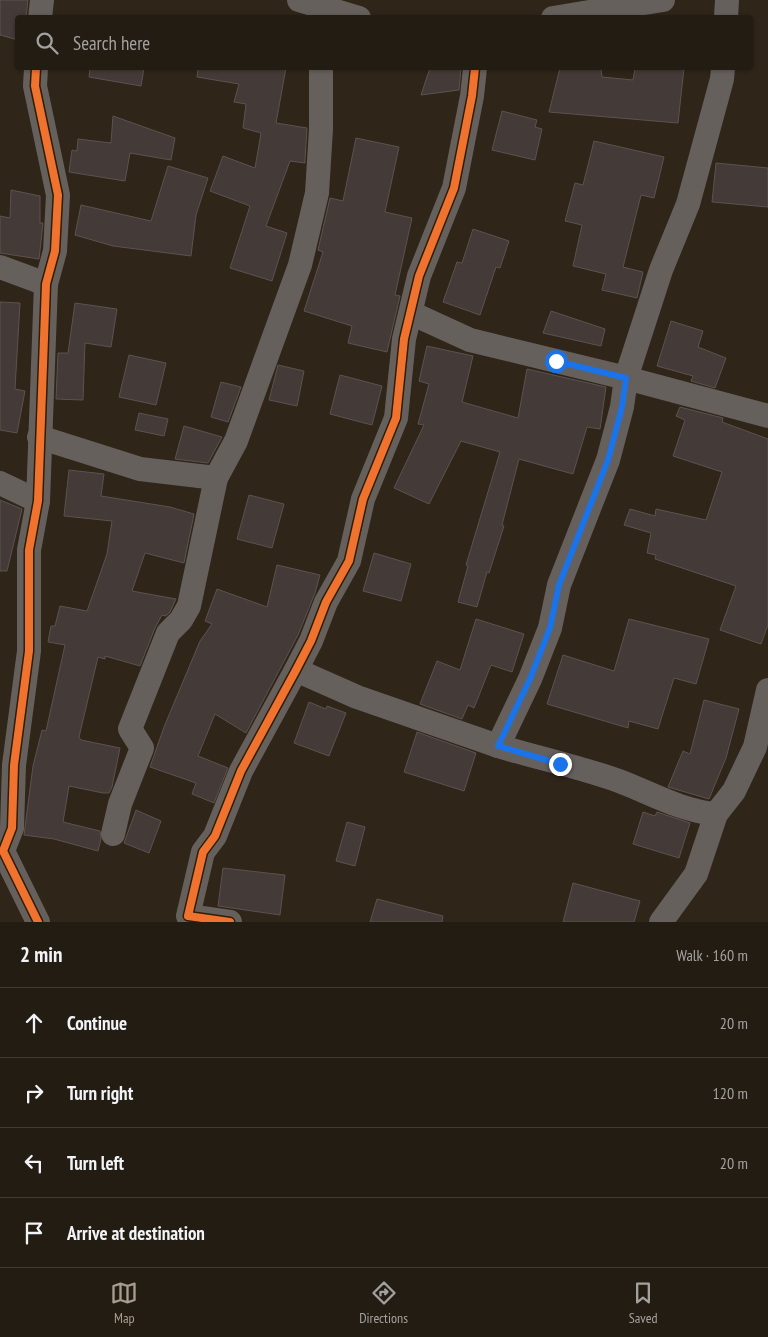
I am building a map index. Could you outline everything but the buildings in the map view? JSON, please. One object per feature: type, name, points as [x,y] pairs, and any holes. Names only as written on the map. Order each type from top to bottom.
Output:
[{"type":"street","points":[[40,15],[42,0]]},
{"type":"street","points":[[299,0],[321,13],[336,15]]},
{"type":"street","points":[[571,15],[663,0]]},
{"type":"street","points":[[726,15],[727,0]]},
{"type":"street","points":[[36,70],[35,86],[58,195],[55,251],[46,284],[38,437],[38,501],[29,550],[29,650],[14,765],[12,828],[3,851],[38,922]]},
{"type":"street","points":[[113,834],[120,804],[142,748],[130,730],[168,633],[189,606],[216,478],[236,441],[300,265],[318,193],[321,70]]},
{"type":"street","points":[[230,922],[188,919],[202,852],[215,836],[240,771],[296,670],[311,641],[326,602],[349,562],[363,499],[396,418],[404,339],[419,276],[454,188],[472,96],[475,70]]},
{"type":"street","points":[[498,746],[530,679],[550,628],[559,585],[608,460],[622,407],[626,378],[661,270],[688,204],[723,70]]},
{"type":"street","points":[[0,267],[46,284]]},
{"type":"street","points":[[411,313],[470,340],[626,378],[768,416]]},
{"type":"street","points":[[38,437],[140,470],[216,478]]},
{"type":"street","points":[[0,483],[38,501]]},
{"type":"street","points":[[296,670],[357,697],[498,746],[618,781],[676,805],[701,813],[716,814]]},
{"type":"street","points":[[661,922],[696,874],[716,814],[734,791],[755,747],[768,690]]},
{"type":"cycle path","points":[[36,70],[35,86],[58,195],[55,251],[46,284],[38,501],[29,550],[29,651],[14,765],[12,828],[3,851],[38,922]]},
{"type":"cycle path","points":[[230,922],[188,916],[203,852],[215,836],[241,771],[311,641],[326,602],[349,561],[363,499],[396,418],[404,339],[419,276],[454,188],[472,96],[475,70]]},
{"type":"route","points":[[556,361],[626,378],[622,407],[608,460],[559,585],[550,628],[530,679],[498,746],[560,764]]}]
